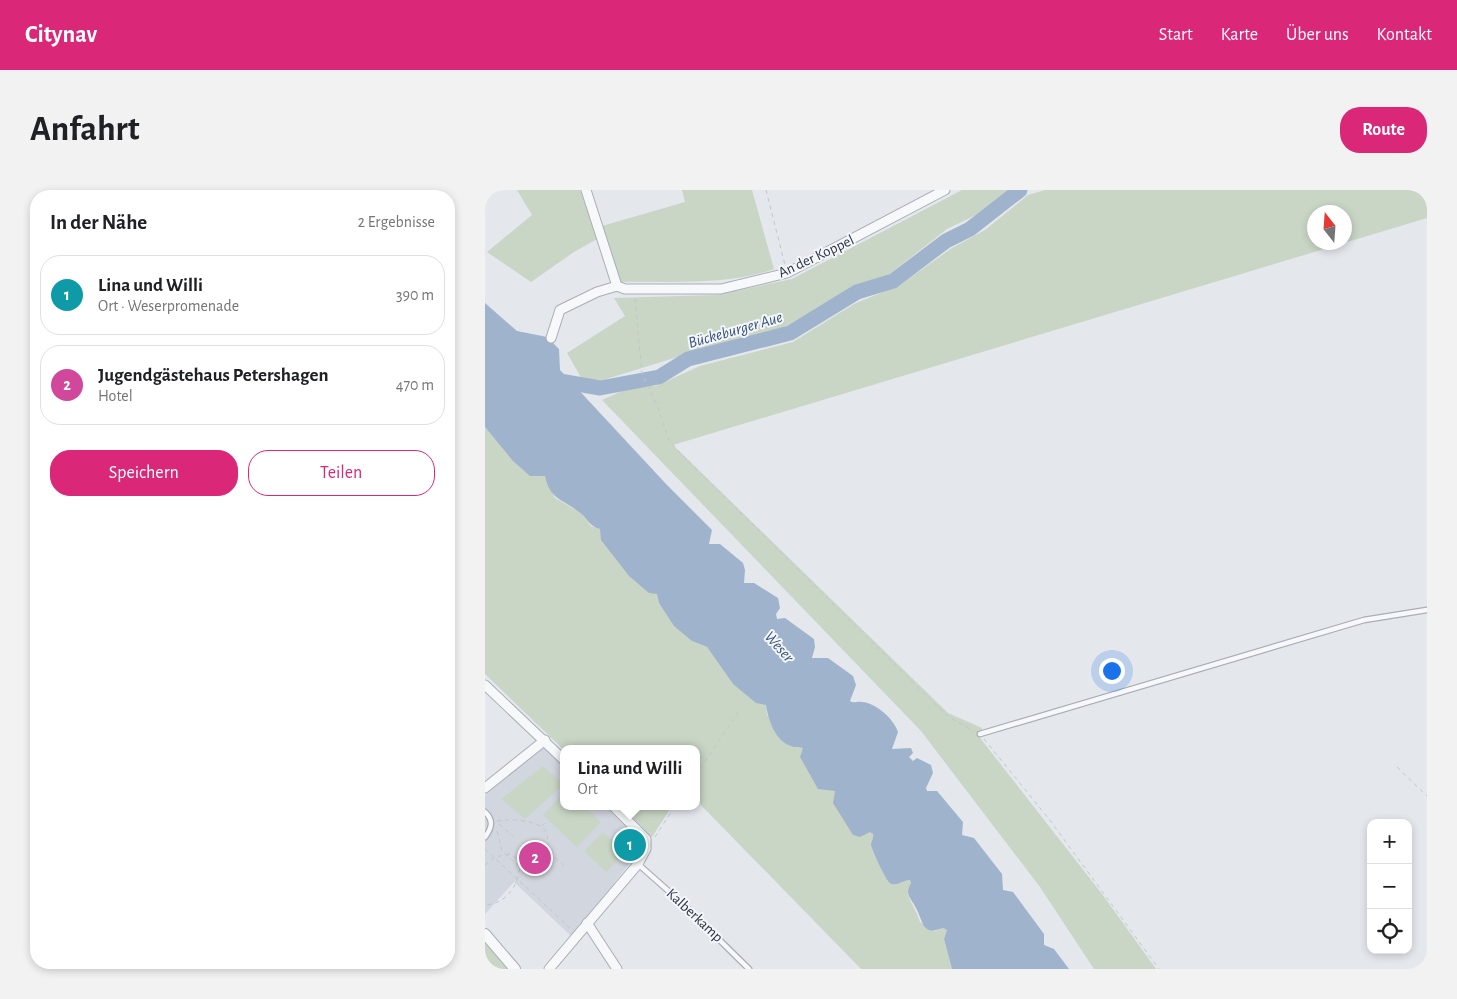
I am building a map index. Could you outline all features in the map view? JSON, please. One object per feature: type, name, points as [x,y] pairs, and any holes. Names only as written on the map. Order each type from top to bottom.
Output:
[{"type":"street","points":[[587,190],[617,286]]},
{"type":"street","name":"An der Koppel","points":[[551,338],[560,310],[590,295],[617,286],[635,289],[721,289],[787,273],[945,190]]},
{"type":"street","points":[[485,685],[560,756]]},
{"type":"street","points":[[485,788],[545,740]]},
{"type":"street","points":[[549,969],[637,864],[647,845],[646,839],[641,832],[617,810]]},
{"type":"street","points":[[587,923],[617,969]]},
{"type":"street","points":[[485,934],[515,969]]},
{"type":"lane","points":[[980,734],[1364,620],[1427,610]]},
{"type":"lane","points":[[485,812],[493,820],[485,837]]},
{"type":"lane","name":"Kalberkamp","points":[[637,864],[689,909],[749,969]]},
{"type":"path","points":[[766,190],[787,273]]},
{"type":"path","points":[[635,289],[642,374],[646,386],[657,405],[669,440],[946,715],[980,734],[1049,819],[1159,969]]},
{"type":"path","points":[[700,769],[739,711]]},
{"type":"path","points":[[1397,767],[1427,796]]},
{"type":"path","points":[[647,845],[672,810]]},
{"type":"path","points":[[493,820],[514,819],[542,827],[546,832],[548,846],[556,860],[566,868]]},
{"type":"path","points":[[493,820],[513,836]]},
{"type":"path","points":[[542,827],[545,823]]},
{"type":"path","points":[[498,824],[501,846],[506,854],[529,875],[534,869]]},
{"type":"path","points":[[539,844],[548,846]]},
{"type":"path","points":[[542,854],[548,846]]},
{"type":"path","points":[[485,849],[577,935]]},
{"type":"path","points":[[485,865],[495,857],[506,854],[511,854],[520,862],[518,878],[504,899],[485,905]]},
{"type":"shaded area","points":[[545,743],[560,760],[560,810],[609,810],[637,839],[637,854],[572,937],[514,882],[485,914],[485,796],[490,788]]},
{"type":"green space","points":[[517,190],[580,190],[597,239],[574,252],[531,282],[487,252],[532,215]]},
{"type":"green space","points":[[682,190],[752,190],[774,269],[738,278],[718,280],[620,282],[602,226],[685,202]]},
{"type":"green space","points":[[962,190],[1011,190],[978,214],[947,229],[887,276],[853,287],[783,328],[713,346],[603,380],[582,379],[567,353],[625,316],[614,298],[716,295],[792,279]]},
{"type":"green space","points":[[1045,190],[1427,190],[1427,218],[1352,241],[1352,205],[1307,205],[1307,250],[1321,250],[673,445],[948,713],[982,728],[980,738],[1102,894],[1156,969],[1094,969],[1040,887],[921,731],[602,400],[622,391],[656,386],[700,366],[793,342],[854,304],[900,285],[952,248],[985,230],[1028,195]]},
{"type":"green space","points":[[485,427],[494,438],[545,476],[555,498],[580,512],[591,526],[600,529],[657,594],[659,603],[692,641],[707,647],[733,684],[766,705],[767,715],[795,747],[803,748],[803,751],[835,791],[835,795],[873,834],[872,848],[879,866],[889,882],[896,884],[910,880],[909,897],[920,922],[935,931],[943,928],[947,930],[944,939],[952,969],[861,969],[700,804],[700,745],[560,746],[485,674]]},
{"type":"green space","points":[[543,766],[560,781],[560,788],[525,819],[501,799]]},
{"type":"green space","points":[[560,797],[560,810],[588,810],[601,822],[577,847],[543,815]]},
{"type":"green space","points":[[626,810],[669,810],[652,837]]},
{"type":"green space","points":[[603,832],[625,853],[606,872],[584,851]]},
{"type":"green space","points":[[485,940],[510,969],[485,969]]},
{"type":"water","name":"Weser","points":[[485,303],[517,331],[547,337],[559,349],[560,370],[667,485],[712,530],[709,544],[720,544],[743,563],[745,570],[744,583],[754,583],[778,598],[780,608],[776,614],[777,619],[785,618],[814,639],[815,647],[812,658],[828,658],[853,676],[856,685],[850,701],[867,703],[884,712],[893,722],[898,732],[892,749],[911,748],[913,753],[909,757],[913,761],[917,758],[931,765],[933,773],[926,788],[927,791],[937,791],[963,822],[962,835],[974,838],[1002,874],[1003,890],[1013,892],[1044,934],[1044,945],[1054,949],[1069,969],[952,969],[944,939],[947,930],[943,928],[931,930],[925,927],[908,893],[910,880],[896,884],[889,882],[879,866],[871,845],[873,834],[870,832],[860,837],[853,835],[833,803],[835,791],[818,789],[800,757],[803,748],[793,747],[785,743],[777,735],[773,729],[766,705],[756,703],[733,684],[707,647],[692,641],[674,626],[659,603],[657,594],[649,593],[629,576],[601,540],[600,529],[593,526],[579,512],[554,495],[547,484],[545,476],[530,476],[513,461],[485,427]]},
{"type":"waterway","name":"Bückeburger Aue","points":[[554,380],[600,388],[659,377],[688,359],[790,333],[857,292],[893,281],[946,241],[970,229],[1020,190]]},
{"type":"place","name":"Lina und Willi","points":[[630,845]]},
{"type":"place","name":"Jugendgästehaus Petershagen","points":[[535,858]]}]
